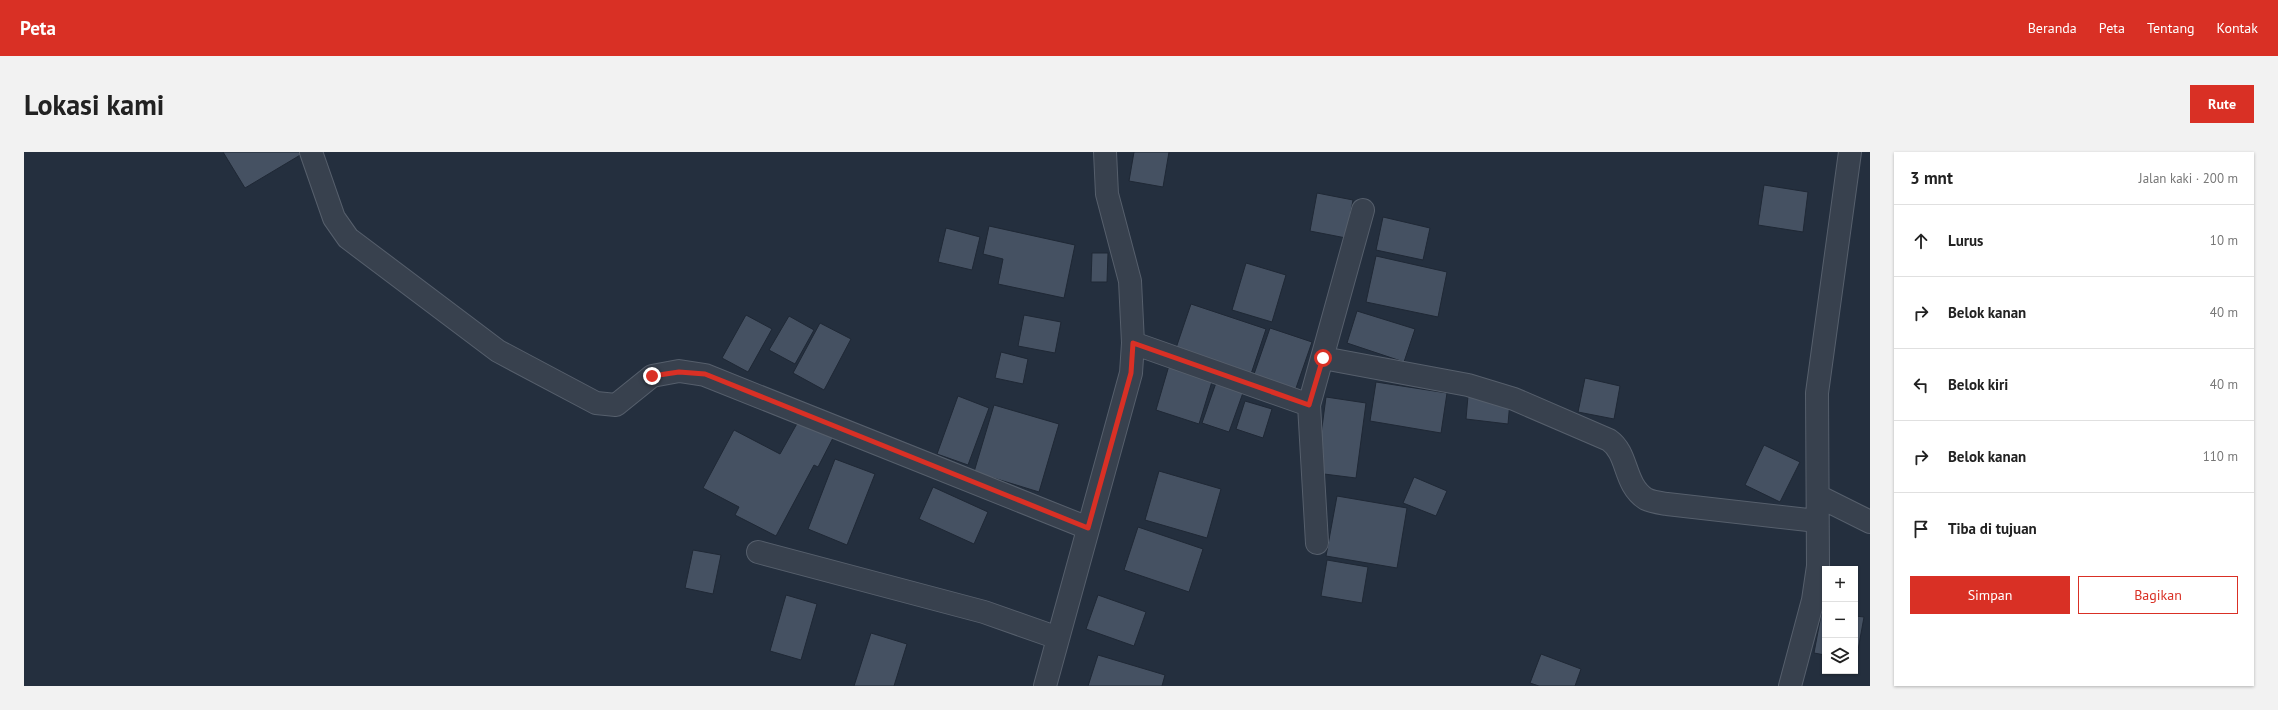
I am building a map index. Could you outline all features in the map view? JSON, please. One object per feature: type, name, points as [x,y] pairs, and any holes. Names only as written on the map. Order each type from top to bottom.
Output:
[{"type":"street","points":[[311,152],[334,218],[348,238],[498,351],[596,403],[616,405],[652,376],[679,372],[705,374],[1088,528]]},
{"type":"street","points":[[1045,686],[1131,373],[1133,343],[1130,281],[1107,194],[1105,152]]},
{"type":"street","points":[[1790,686],[1812,600],[1817,573],[1817,393],[1850,152]]},
{"type":"street","points":[[1317,543],[1309,405],[1363,210]]},
{"type":"street","points":[[1133,343],[1309,405]]},
{"type":"street","points":[[1323,358],[1468,385],[1514,399],[1609,440],[1620,451],[1626,471],[1633,486],[1648,500],[1667,504],[1817,521]]},
{"type":"street","points":[[1818,496],[1870,522]]},
{"type":"street","points":[[758,552],[984,612],[1058,638]]},
{"type":"building","points":[[223,152],[301,152],[302,154],[245,188]]},
{"type":"building","points":[[1134,152],[1169,152],[1163,187],[1129,181]]},
{"type":"building","points":[[1764,185],[1808,192],[1803,232],[1758,225]]},
{"type":"building","points":[[1317,193],[1353,200],[1346,238],[1310,231]]},
{"type":"building","points":[[1383,217],[1430,228],[1423,260],[1376,250]]},
{"type":"building","points":[[989,226],[1075,245],[1064,298],[998,284],[1003,259],[983,254]]},
{"type":"building","points":[[946,228],[980,237],[972,270],[938,262]]},
{"type":"building","points":[[1092,253],[1108,253],[1107,282],[1091,282]]},
{"type":"building","points":[[1376,256],[1447,272],[1438,317],[1366,302]]},
{"type":"building","points":[[1246,263],[1286,275],[1272,322],[1232,310]]},
{"type":"building","points":[[1191,304],[1266,329],[1250,377],[1175,351]]},
{"type":"building","points":[[1357,311],[1415,329],[1404,362],[1347,343]]},
{"type":"building","points":[[746,315],[772,329],[748,372],[722,358]]},
{"type":"building","points":[[1024,315],[1061,322],[1055,353],[1018,346]]},
{"type":"building","points":[[789,316],[814,330],[795,364],[769,350]]},
{"type":"building","points":[[820,323],[851,339],[824,390],[793,373]]},
{"type":"building","points":[[1270,328],[1312,342],[1295,391],[1253,377]]},
{"type":"building","points":[[1001,352],[1028,359],[1023,384],[995,378]]},
{"type":"building","points":[[1170,362],[1214,375],[1199,424],[1156,410]]},
{"type":"building","points":[[1585,378],[1620,386],[1614,419],[1578,412]]},
{"type":"building","points":[[1217,380],[1244,390],[1229,432],[1202,423]]},
{"type":"building","points":[[1376,382],[1447,393],[1441,433],[1370,421]]},
{"type":"building","points":[[958,396],[989,408],[968,465],[937,454]]},
{"type":"building","points":[[1468,396],[1510,401],[1508,424],[1466,419]]},
{"type":"building","points":[[1326,397],[1366,403],[1356,478],[1316,473]]},
{"type":"building","points":[[1245,401],[1272,409],[1263,438],[1236,429]]},
{"type":"building","points":[[994,405],[1059,424],[1039,492],[974,472]]},
{"type":"building","points":[[799,420],[833,438],[818,467],[814,465],[776,536],[735,515],[739,507],[703,488],[734,430],[780,454]]},
{"type":"building","points":[[1764,445],[1800,462],[1780,502],[1745,485]]},
{"type":"building","points":[[835,459],[875,474],[847,545],[808,529]]},
{"type":"building","points":[[1159,471],[1221,489],[1207,538],[1145,520]]},
{"type":"building","points":[[1414,477],[1447,491],[1436,516],[1403,503]]},
{"type":"building","points":[[933,487],[988,512],[974,544],[919,519]]},
{"type":"building","points":[[1337,496],[1407,508],[1397,568],[1326,556]]},
{"type":"building","points":[[1138,527],[1203,549],[1189,592],[1124,570]]},
{"type":"building","points":[[693,550],[721,555],[713,594],[685,588]]},
{"type":"building","points":[[1327,560],[1368,567],[1362,603],[1321,596]]},
{"type":"building","points":[[786,595],[817,604],[801,660],[770,651]]},
{"type":"building","points":[[1098,595],[1146,612],[1134,646],[1086,629]]},
{"type":"building","points":[[1822,610],[1822,654],[1814,653]]},
{"type":"building","points":[[1858,616],[1864,617],[1858,650]]},
{"type":"building","points":[[871,633],[907,644],[894,686],[854,686]]},
{"type":"building","points":[[1541,654],[1581,669],[1575,686],[1539,686],[1530,683]]},
{"type":"building","points":[[1098,655],[1165,675],[1162,686],[1088,686]]},
{"type":"route","points":[[652,376],[679,372],[705,374],[1088,528],[1131,373],[1133,343],[1309,405],[1323,358]]}]
